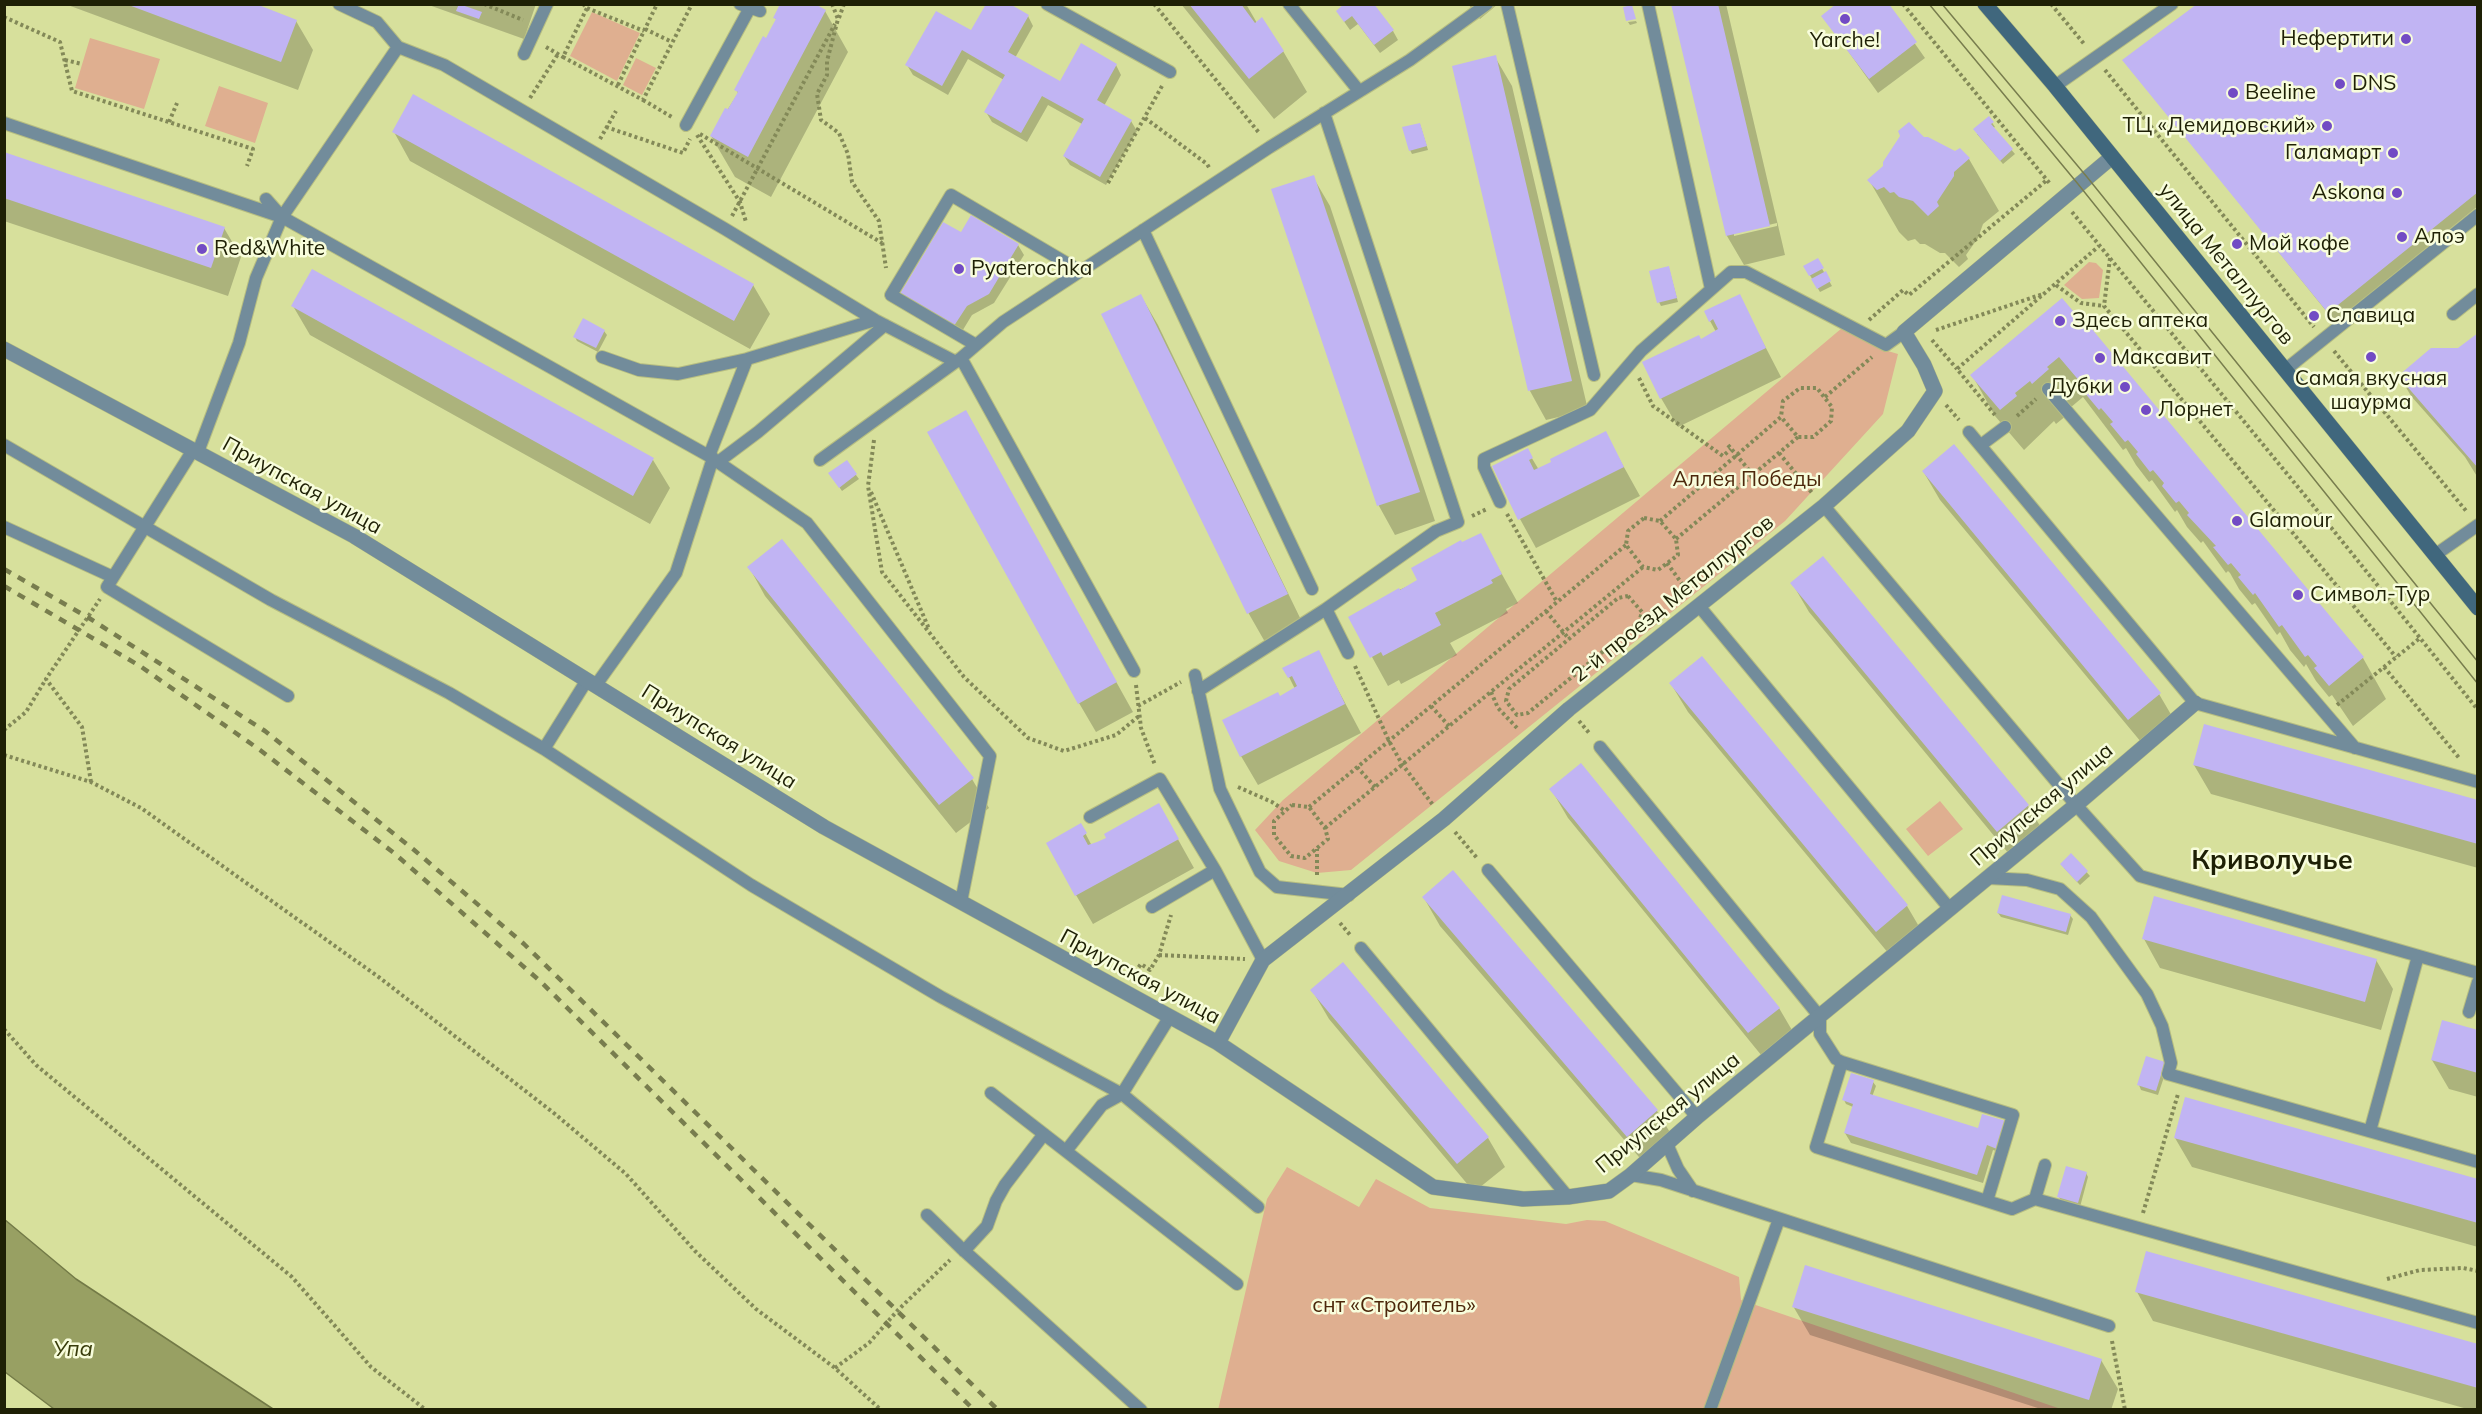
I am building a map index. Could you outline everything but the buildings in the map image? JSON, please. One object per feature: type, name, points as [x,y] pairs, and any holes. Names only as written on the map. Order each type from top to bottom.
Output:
[{"type":"main road","name":"улица Металлургов","points":[[1984,4],[2055,86],[2478,608]]},
{"type":"street","points":[[1935,391],[1924,365],[1904,332],[2112,157]]},
{"type":"street","name":"Приупская улица","points":[[4,349],[354,536],[824,827],[1218,1043],[1433,1187],[1523,1199],[1568,1197],[1609,1191],[2076,806],[2195,703]]},
{"type":"street","name":"2-й проезд Металлургов","points":[[1218,1043],[1263,960],[1444,819],[1569,709],[1824,506],[1908,431],[1935,391]]},
{"type":"lane","points":[[339,4],[377,22],[398,47],[444,65],[880,322],[958,360],[1134,670]]},
{"type":"lane","points":[[525,54],[547,4]]},
{"type":"lane","points":[[1047,4],[1170,72]]},
{"type":"lane","points":[[1290,4],[1359,91]]},
{"type":"lane","points":[[820,460],[958,360],[1003,322],[1270,147],[1410,60],[1487,4]]},
{"type":"lane","points":[[1507,4],[1594,375]]},
{"type":"lane","points":[[1648,4],[1711,289]]},
{"type":"lane","points":[[2055,86],[2172,4]]},
{"type":"lane","points":[[686,126],[751,7]]},
{"type":"lane","points":[[110,582],[196,451],[238,343],[256,278],[282,217],[398,47]]},
{"type":"lane","points":[[1198,691],[1326,609],[1436,531],[1458,522],[1324,113]]},
{"type":"lane","points":[[4,123],[282,217],[713,459],[807,523],[990,756],[961,902]]},
{"type":"lane","points":[[976,345],[891,296],[951,195],[1080,271]]},
{"type":"lane","points":[[266,199],[282,217]]},
{"type":"lane","points":[[2285,370],[2478,215]]},
{"type":"lane","points":[[1143,230],[1312,588]]},
{"type":"lane","points":[[1500,502],[1484,467],[1484,459],[1590,410],[1641,351],[1731,272],[1746,272],[1886,345],[1904,332]]},
{"type":"lane","points":[[2453,315],[2478,294]]},
{"type":"lane","points":[[713,459],[758,432],[880,322]]},
{"type":"lane","points":[[602,357],[639,370],[678,374],[747,359],[880,322]]},
{"type":"lane","points":[[544,749],[591,683],[676,573],[747,359]]},
{"type":"lane","points":[[2048,389],[2355,748]]},
{"type":"lane","points":[[1981,445],[2005,427]]},
{"type":"lane","points":[[1969,432],[2195,703],[2478,782]]},
{"type":"lane","points":[[4,445],[145,529],[271,600],[449,693],[544,749],[751,885],[941,997],[1122,1094],[1258,1207]]},
{"type":"lane","points":[[1824,506],[2076,806],[2140,876],[2478,973]]},
{"type":"lane","points":[[2435,555],[2478,525]]},
{"type":"lane","points":[[4,527],[110,582],[288,696]]},
{"type":"lane","points":[[1698,606],[1950,909]]},
{"type":"lane","points":[[1326,609],[1348,653]]},
{"type":"lane","points":[[1195,675],[1220,789],[1236,827],[1260,872],[1277,887],[1349,895]]},
{"type":"lane","points":[[1600,747],[1820,1017],[1820,1034],[1836,1059],[2013,1114],[1987,1201]]},
{"type":"lane","points":[[1090,817],[1160,779],[1215,870],[1263,960]]},
{"type":"lane","points":[[1152,907],[1215,870]]},
{"type":"lane","points":[[1488,870],[1697,1117]]},
{"type":"lane","points":[[1988,878],[2027,880],[2060,889],[2091,917],[2147,994],[2162,1026],[2171,1063],[2168,1074],[2478,1162]]},
{"type":"lane","points":[[1361,948],[1568,1197]]},
{"type":"lane","points":[[2370,1131],[2418,956]]},
{"type":"lane","points":[[2469,1012],[2478,982]]},
{"type":"lane","points":[[1066,1151],[1102,1105],[1122,1094],[1169,1018]]},
{"type":"lane","points":[[1842,1062],[1816,1147],[2012,1209],[2035,1199],[2478,1323]]},
{"type":"lane","points":[[991,1093],[1237,1284]]},
{"type":"lane","points":[[962,1250],[987,1226],[996,1201],[1005,1185],[1044,1134]]},
{"type":"lane","points":[[1667,1144],[1678,1169],[1693,1191]]},
{"type":"lane","points":[[2035,1199],[2045,1165]]},
{"type":"lane","points":[[1631,1175],[1661,1180],[2109,1326]]},
{"type":"lane","points":[[927,1215],[962,1250],[1141,1410]]},
{"type":"lane","points":[[1710,1410],[1779,1219]]},
{"type":"path","points":[[484,4],[538,26]]},
{"type":"path","points":[[618,85],[657,4]]},
{"type":"path","points":[[643,100],[692,4]]},
{"type":"path","points":[[832,4],[838,19],[827,61],[827,75],[817,94],[821,120],[839,133],[848,154],[852,182],[879,221],[891,296]]},
{"type":"path","points":[[740,202],[844,4]]},
{"type":"path","points":[[1154,4],[1270,147]]},
{"type":"path","points":[[1903,4],[2478,710]]},
{"type":"path","points":[[2051,4],[2478,525]]},
{"type":"path","points":[[672,42],[585,6],[563,57],[618,85],[686,126]]},
{"type":"path","points":[[4,17],[60,42],[72,91],[253,149],[248,166]]},
{"type":"path","points":[[522,112],[558,54]]},
{"type":"path","points":[[64,60],[82,64]]},
{"type":"path","points":[[1108,183],[1170,72]]},
{"type":"path","points":[[169,122],[177,103]]},
{"type":"path","points":[[616,111],[606,127],[683,153]]},
{"type":"path","points":[[1144,118],[1207,164],[1218,182]]},
{"type":"path","points":[[753,246],[740,202],[694,131],[882,243]]},
{"type":"path","points":[[1858,330],[1903,290],[1909,296],[2047,180]]},
{"type":"path","points":[[1957,369],[2099,246]]},
{"type":"path","points":[[2104,306],[2110,258]]},
{"type":"path","points":[[2056,285],[2081,303],[2104,306],[2396,657]]},
{"type":"path","points":[[2047,292],[1927,333],[2005,427],[2048,389]]},
{"type":"path","points":[[1825,397],[1886,345]]},
{"type":"path","points":[[1631,363],[1653,406],[1723,456],[1729,447],[1759,482]]},
{"type":"path","points":[[1660,521],[1781,417],[1783,401],[1800,388],[1817,388],[1832,407],[1831,421],[1813,437],[1798,437],[1676,539]]},
{"type":"path","points":[[1935,391],[1969,432]]},
{"type":"path","points":[[1781,417],[1798,437]]},
{"type":"path","points":[[877,418],[868,486],[882,572],[964,677],[1028,738],[1064,751],[1116,735],[1139,716]]},
{"type":"path","points":[[1779,453],[1824,506]]},
{"type":"path","points":[[868,486],[931,635]]},
{"type":"path","points":[[1500,502],[1557,602]]},
{"type":"path","points":[[1309,807],[1626,545],[1628,531],[1644,518],[1660,521],[1676,539],[1678,555],[1658,570],[1642,567],[1626,545]]},
{"type":"path","points":[[1667,563],[1698,606]]},
{"type":"path","points":[[1325,828],[1642,567]]},
{"type":"path","points":[[4,730],[26,712],[110,582]]},
{"type":"path","points":[[1628,596],[1642,612],[1639,622],[1528,713],[1517,714],[1506,701],[1509,689],[1606,608],[1618,598],[1628,596]]},
{"type":"path","points":[[1601,601],[1606,608]]},
{"type":"path","points":[[1546,611],[1569,639]]},
{"type":"path","points":[[2325,714],[2420,638]]},
{"type":"path","points":[[1543,649],[1549,656]]},
{"type":"path","points":[[1348,653],[1402,764],[1444,819],[1488,870]]},
{"type":"path","points":[[2384,667],[2463,763]]},
{"type":"path","points":[[1134,670],[1141,728],[1160,779]]},
{"type":"path","points":[[1138,706],[1195,675]]},
{"type":"path","points":[[46,680],[82,727],[91,782]]},
{"type":"path","points":[[1491,692],[1498,708],[1512,726],[1534,740]]},
{"type":"path","points":[[1431,706],[1449,726]]},
{"type":"path","points":[[1569,709],[1600,747]]},
{"type":"path","points":[[4,755],[91,782],[141,808],[371,971],[546,1107],[626,1174],[695,1251],[756,1309],[835,1368],[881,1410]]},
{"type":"path","points":[[1357,767],[1374,787]]},
{"type":"path","points":[[1217,777],[1272,802],[1285,812]]},
{"type":"path","points":[[1292,805],[1309,807],[1325,828],[1328,839],[1305,858],[1291,856],[1274,835],[1274,821],[1285,812],[1292,805]]},
{"type":"path","points":[[1317,849],[1317,892]]},
{"type":"path","points":[[1135,972],[1141,964],[1150,969],[1158,955],[1178,892]]},
{"type":"path","points":[[1329,910],[1361,948]]},
{"type":"path","points":[[1158,955],[1263,960]]},
{"type":"path","points":[[4,1029],[36,1065],[292,1277],[371,1366],[426,1410]]},
{"type":"path","points":[[2138,1229],[2182,1078]]},
{"type":"path","points":[[835,1368],[869,1343],[898,1310],[962,1250]]},
{"type":"path","points":[[2355,1289],[2420,1270],[2478,1271]]},
{"type":"path","points":[[2109,1326],[2125,1410]]},
{"type":"green space","points":[[592,12],[640,33],[617,81],[570,56]]},
{"type":"green space","points":[[90,38],[160,59],[144,109],[75,88]]},
{"type":"green space","points":[[636,58],[656,68],[642,95],[623,85]]},
{"type":"green space","points":[[219,86],[268,103],[255,143],[205,126]]},
{"type":"green space","points":[[2089,262],[2096,263],[2103,270],[2099,298],[2082,299],[2064,285]]},
{"type":"green space","name":"Аллея Победы","points":[[1842,328],[1881,349],[1898,354],[1883,414],[1785,521],[1351,870],[1317,873],[1279,861],[1255,830],[1283,800]]},
{"type":"green space","points":[[1940,801],[1963,829],[1928,856],[1906,829]]},
{"type":"green space","name":"снт «Строитель»","points":[[1287,1167],[1359,1207],[1376,1179],[1430,1208],[1566,1224],[1587,1220],[1605,1221],[1739,1277],[1741,1300],[2061,1409],[1218,1410],[1267,1199]]},
{"type":"water","name":"Упа","points":[[4,1219],[76,1279],[273,1409],[54,1409],[5,1372]]},
{"type":"tram line","points":[[1929,4],[2078,184],[2478,684]]},
{"type":"tram line","points":[[1942,4],[2087,177],[2478,662]]},
{"type":"railway","points":[[4,569],[89,618],[265,731],[413,849],[524,944],[998,1410]]},
{"type":"railway","points":[[4,586],[140,666],[260,750],[394,853],[540,981],[974,1410]]},
{"type":"place","name":"Yarche!","points":[[1845,19]]},
{"type":"place","name":"Нефертити","points":[[2406,39]]},
{"type":"place","name":"DNS","points":[[2340,84]]},
{"type":"place","name":"Beeline","points":[[2233,93]]},
{"type":"place","name":"ТЦ «Демидовский»","points":[[2327,126]]},
{"type":"place","name":"Галамарт","points":[[2393,153]]},
{"type":"place","name":"Askona","points":[[2397,193]]},
{"type":"place","name":"Алоэ","points":[[2402,237]]},
{"type":"place","name":"Мой кофе","points":[[2237,244]]},
{"type":"place","name":"Red&White","points":[[202,249]]},
{"type":"place","name":"Pyaterochka","points":[[959,269]]},
{"type":"place","name":"Славица","points":[[2314,316]]},
{"type":"place","name":"Здесь аптека","points":[[2060,321]]},
{"type":"place","name":"Самая вкусная шаурма","points":[[2371,357]]},
{"type":"place","name":"Максавит","points":[[2100,358]]},
{"type":"place","name":"Дубки","points":[[2125,387]]},
{"type":"place","name":"Лорнет","points":[[2146,410]]},
{"type":"place","name":"Glamour","points":[[2237,521]]},
{"type":"place","name":"Символ-Тур","points":[[2298,595]]},
{"type":"district","name":"Криволучье","points":[[2272,861]]}]
